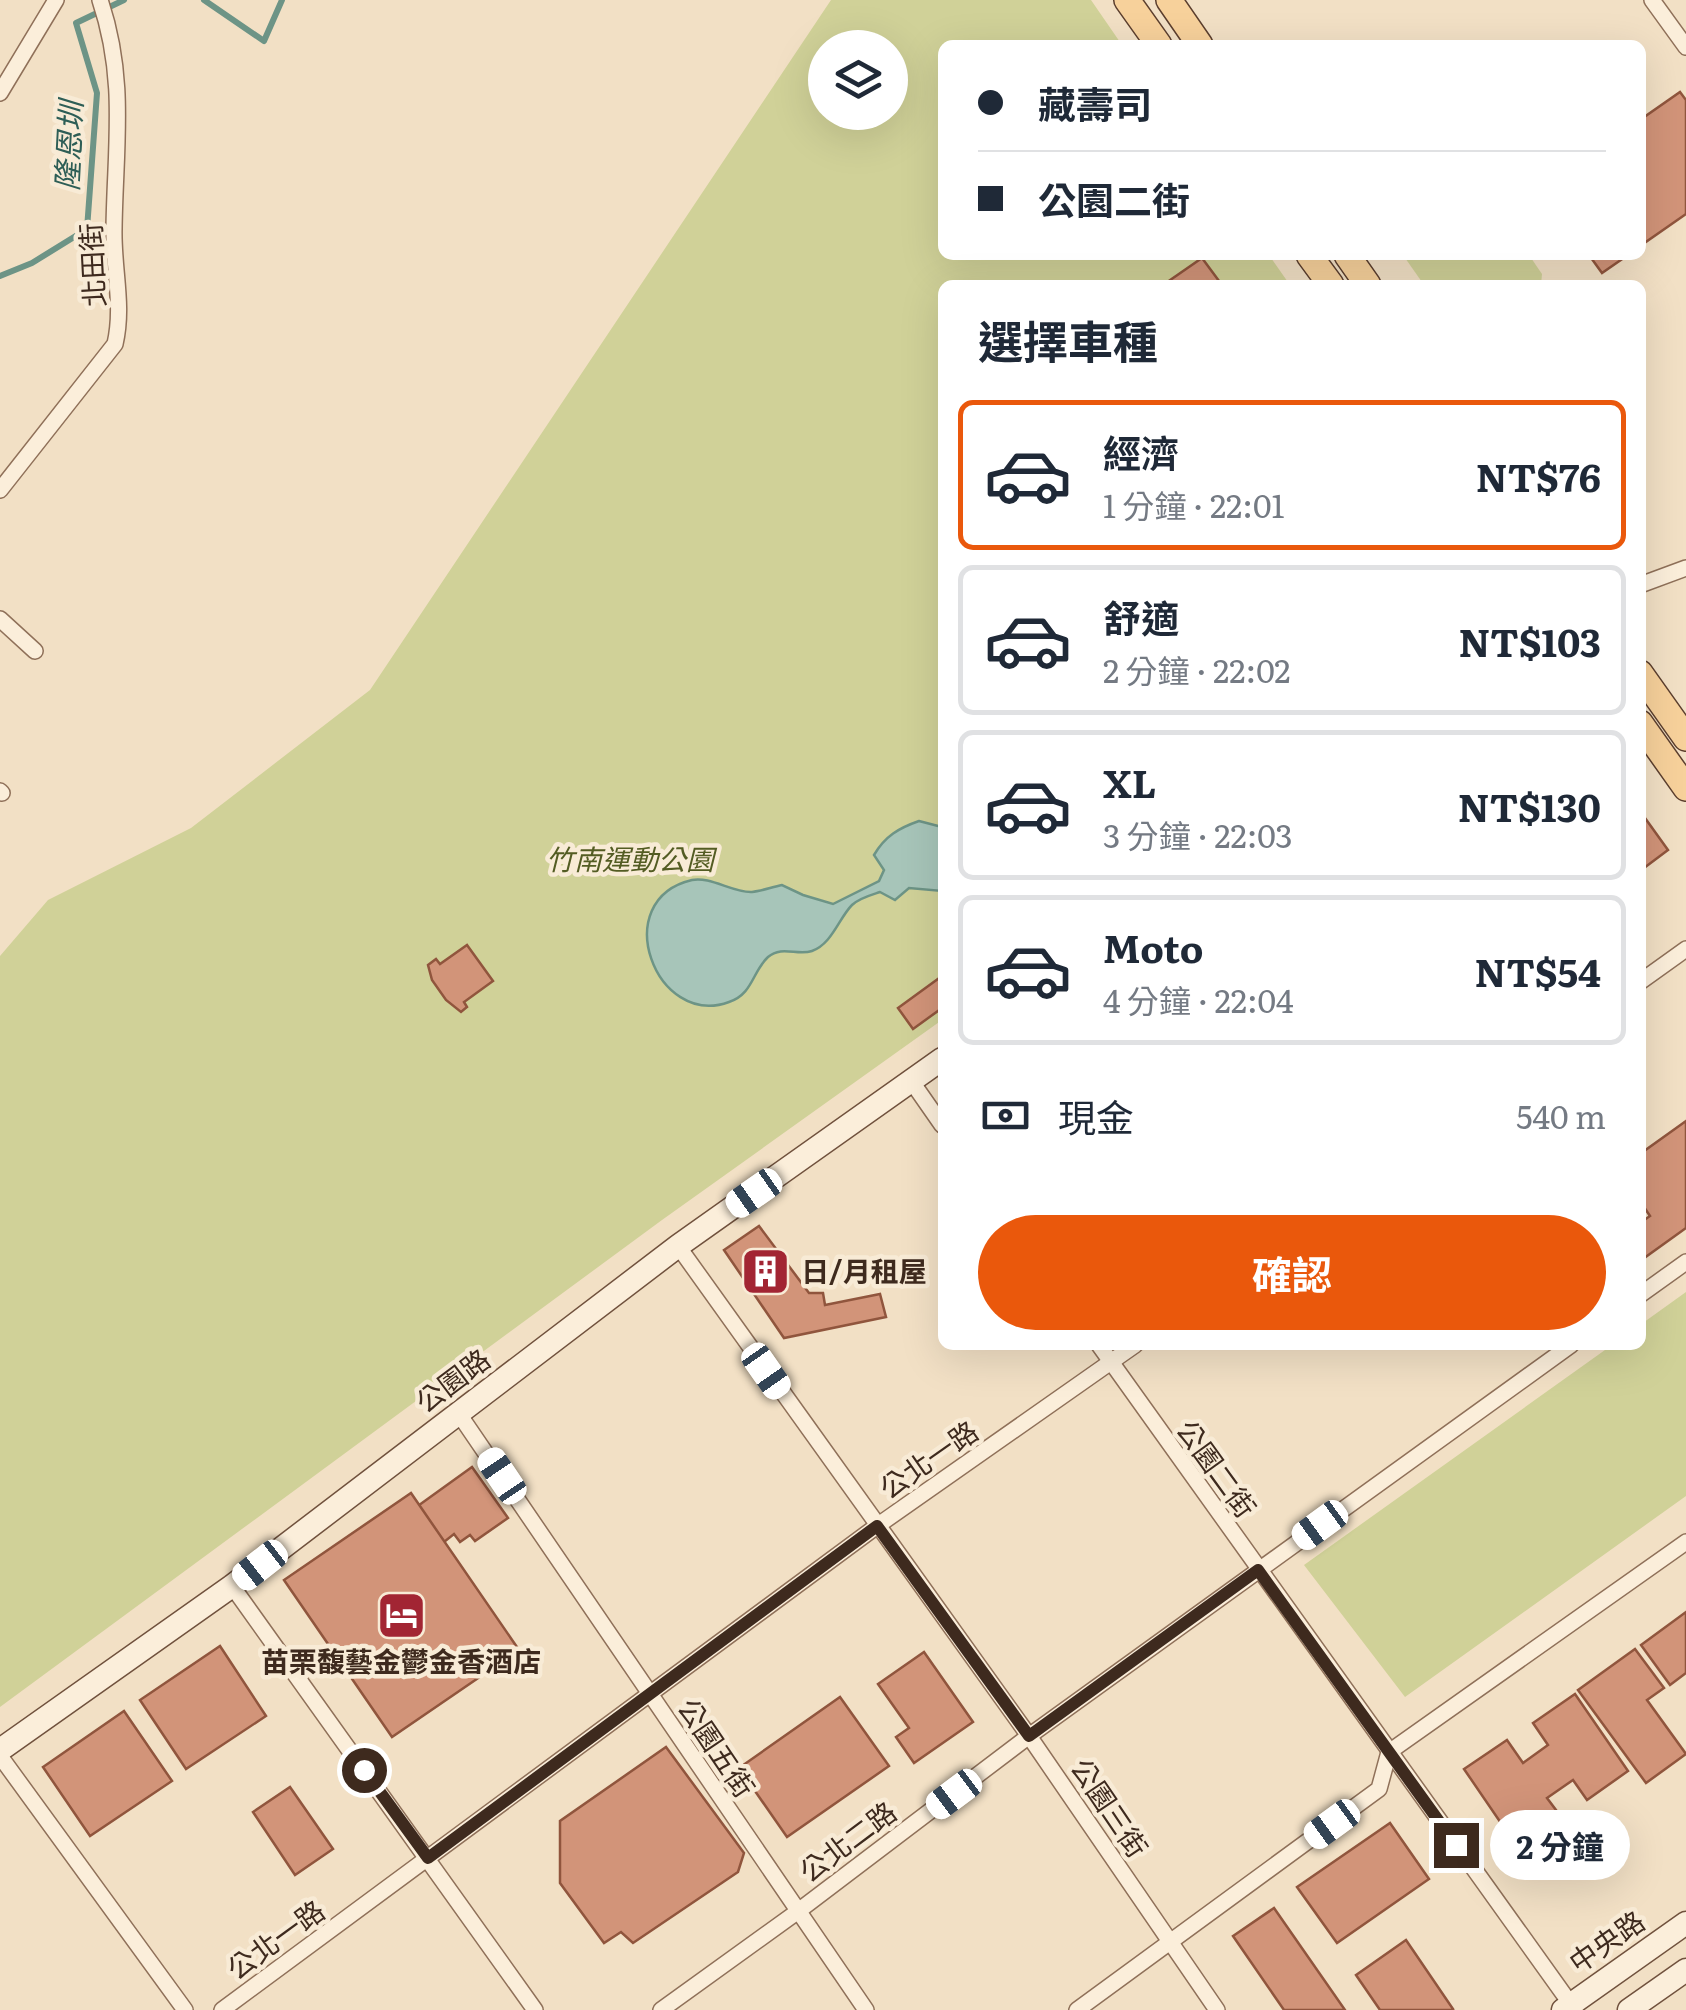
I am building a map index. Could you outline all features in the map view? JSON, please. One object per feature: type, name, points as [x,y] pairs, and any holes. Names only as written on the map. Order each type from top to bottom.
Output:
[{"type":"main road","points":[[1127,0],[1155,40]]},
{"type":"main road","points":[[1169,0],[1197,40]]},
{"type":"main road","points":[[1646,681],[1686,738]]},
{"type":"main road","points":[[1646,732],[1686,788]]},
{"type":"street","points":[[0,93],[56,0]]},
{"type":"street","points":[[1652,0],[1686,47]]},
{"type":"street","name":"北田街","points":[[0,490],[115,344],[121,318],[114,234],[119,89],[114,40],[102,7]]},
{"type":"street","points":[[1646,583],[1686,568]]},
{"type":"street","points":[[0,619],[36,651]]},
{"type":"street","points":[[1646,978],[1686,949]]},
{"type":"street","name":"公園路","points":[[0,1753],[232,1586],[678,1246],[938,1062]]},
{"type":"street","points":[[912,1082],[938,1119]]},
{"type":"street","name":"公園三街","points":[[678,1246],[1029,1736],[1217,2010]]},
{"type":"street","points":[[1646,1291],[1686,1262]]},
{"type":"street","name":"公園二街","points":[[1103,1350],[1570,2008]]},
{"type":"street","name":"公北一路","points":[[222,2010],[877,1526],[1128,1350]]},
{"type":"street","name":"公北二路","points":[[661,2010],[1029,1736],[1564,1350]]},
{"type":"street","name":"公園五街","points":[[459,1414],[866,2010]]},
{"type":"street","points":[[1077,2010],[1379,1788],[1389,1752],[1686,1542]]},
{"type":"street","points":[[232,1586],[535,2010]]},
{"type":"street","points":[[0,1753],[185,2010]]},
{"type":"street","name":"中央路","points":[[1570,2008],[1686,1924]]},
{"type":"street","points":[[1629,2010],[1686,1970]]},
{"type":"green space","name":"竹南運動公園","points":[[831,0],[1091,0],[1119,40],[938,40],[938,260],[1272,260],[1286,280],[938,280],[938,1023],[662,1220],[0,1707],[0,956],[48,900],[191,828],[370,690],[808,34],[808,130],[908,130],[908,30],[811,30]]},
{"type":"green space","points":[[1406,260],[1532,260],[1542,274],[1541,280],[1420,280]]},
{"type":"green space","points":[[1686,1292],[1686,1496],[1405,1697],[1304,1565],[1605,1350],[1646,1350],[1646,1321]]},
{"type":"shaded area","points":[[919,821],[938,826],[938,891],[909,888],[895,900],[880,892],[862,899],[852,905],[819,948],[784,951],[768,957],[743,994],[729,1002],[703,1005],[680,997],[663,981],[651,959],[647,935],[652,911],[666,892],[699,879],[745,892],[782,885],[833,904],[879,881],[884,870],[874,855],[905,827]]},
{"type":"building","points":[[1680,92],[1686,100],[1686,214],[1646,242],[1646,116]]},
{"type":"building","points":[[1203,260],[1218,280],[1170,280]]},
{"type":"building","points":[[1593,260],[1621,260],[1602,273]]},
{"type":"building","points":[[1646,819],[1668,850],[1646,866]]},
{"type":"building","points":[[467,945],[493,981],[464,1002],[467,1007],[461,1012],[446,1000],[432,980],[428,965],[436,959],[440,964]]},
{"type":"building","points":[[938,979],[938,1011],[913,1029],[898,1008]]},
{"type":"building","points":[[1686,1121],[1686,1228],[1646,1257],[1646,1219],[1650,1216],[1646,1210],[1646,1150]]},
{"type":"building","name":"日/月租屋","points":[[759,1226],[809,1293],[823,1293],[825,1305],[880,1294],[886,1317],[784,1338],[724,1250]]},
{"type":"building","points":[[472,1467],[508,1518],[475,1541],[470,1535],[460,1542],[454,1534],[444,1542],[415,1508]]},
{"type":"building","name":"苗栗馥藝金鬱金香酒店","points":[[411,1493],[519,1650],[392,1737],[284,1580]]},
{"type":"building","points":[[1686,1612],[1686,1673],[1670,1685],[1641,1645]]},
{"type":"building","points":[[220,1646],[266,1716],[186,1769],[140,1700]]},
{"type":"building","points":[[1635,1649],[1664,1688],[1647,1700],[1686,1754],[1646,1783],[1578,1690]]},
{"type":"building","points":[[924,1652],[973,1722],[914,1763],[896,1737],[909,1728],[878,1684]]},
{"type":"building","points":[[1575,1694],[1628,1771],[1587,1800],[1573,1780],[1547,1798],[1562,1818],[1518,1848],[1464,1769],[1507,1740],[1523,1763],[1548,1745],[1533,1723]]},
{"type":"building","points":[[840,1697],[889,1766],[787,1837],[739,1768]]},
{"type":"building","points":[[124,1711],[172,1781],[90,1836],[43,1767]]},
{"type":"building","points":[[666,1747],[744,1853],[738,1872],[633,1943],[621,1932],[604,1943],[560,1883],[560,1821]]},
{"type":"building","points":[[290,1787],[333,1849],[295,1875],[253,1812]]},
{"type":"building","points":[[1390,1823],[1429,1879],[1337,1943],[1297,1887]]},
{"type":"building","points":[[1274,1908],[1345,2010],[1284,2010],[1233,1936]]},
{"type":"building","points":[[1406,1940],[1453,2009],[1380,2010],[1356,1975]]},
{"type":"waterway","name":"隆恩圳","points":[[0,276],[32,263],[87,229],[97,93],[76,23],[124,0]]},
{"type":"waterway","name":"隆恩圳","points":[[204,0],[264,41],[282,0]]},
{"type":"place","name":"日/月租屋","points":[[766,1272]]},
{"type":"place","name":"苗栗馥藝金鬱金香酒店","points":[[401,1615]]},
{"type":"route","points":[[364,1770],[428,1858],[877,1526],[1029,1736],[1258,1570],[1456,1845]]}]
